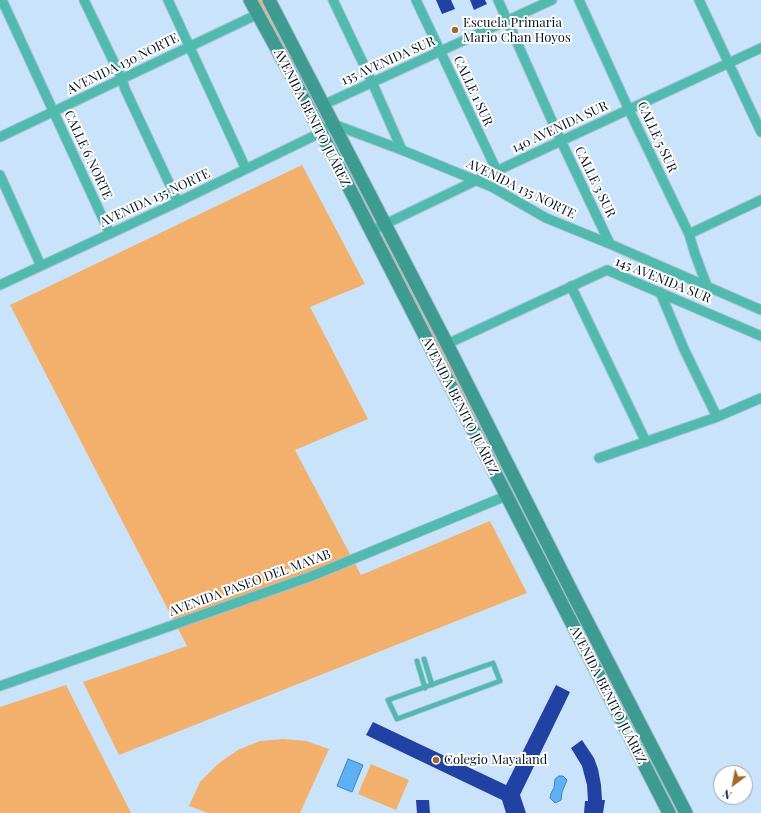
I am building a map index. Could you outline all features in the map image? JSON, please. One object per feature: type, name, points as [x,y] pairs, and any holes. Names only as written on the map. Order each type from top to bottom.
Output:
[{"type":"main road","name":"AVENIDA BENITO JUÁREZ","points":[[250,0],[296,84],[669,813]]},
{"type":"main road","name":"AVENIDA BENITO JUÁREZ","points":[[269,0],[384,225],[447,344],[575,598],[686,813]]},
{"type":"street","name":"CALLE 6 NORTE","points":[[2,0],[110,234]]},
{"type":"street","points":[[84,0],[178,202]]},
{"type":"street","points":[[168,0],[246,169]]},
{"type":"street","points":[[333,0],[402,150]]},
{"type":"street","name":"CALLE 1 SUR","points":[[416,0],[497,171]]},
{"type":"street","name":"CALLE 3 SUR","points":[[498,0],[561,141],[610,244]]},
{"type":"street","name":"135 AVENIDA SUR","points":[[323,105],[552,0]]},
{"type":"street","name":"CALLE 5 SUR","points":[[580,0],[629,110],[689,234],[694,254],[707,286]]},
{"type":"street","points":[[699,0],[730,63],[761,132]]},
{"type":"street","name":"AVENIDA 130 NORTE","points":[[0,137],[258,14]]},
{"type":"street","name":"140 AVENIDA SUR","points":[[371,232],[477,180],[761,48]]},
{"type":"street","name":"AVENIDA 135 NORTE","points":[[0,285],[178,202],[320,133],[325,128],[333,124],[477,180],[546,218],[610,244],[761,310]]},
{"type":"street","points":[[0,175],[41,266]]},
{"type":"street","points":[[689,234],[761,200]]},
{"type":"street","name":"145 AVENIDA SUR","points":[[447,344],[607,270],[761,336]]},
{"type":"street","points":[[571,286],[646,442]]},
{"type":"street","points":[[660,292],[684,349],[717,417]]},
{"type":"street","points":[[599,458],[717,417],[761,398]]},
{"type":"street","name":"AVENIDA PASEO DEL MAYAB","points":[[0,686],[312,576],[506,496]]},
{"type":"lane","points":[[424,659],[432,685]]},
{"type":"lane","points":[[417,661],[425,688]]},
{"type":"lane","points":[[493,663],[500,681],[397,719],[388,700],[425,688],[493,663]]},
{"type":"shaded area","points":[[255,0],[264,0],[325,117],[323,120],[321,121]]},
{"type":"shaded area","points":[[331,132],[376,220],[373,221],[328,134]]},
{"type":"shaded area","points":[[302,165],[365,284],[310,307],[368,419],[295,450],[361,575],[490,521],[527,593],[119,755],[83,682],[187,646],[10,305]]},
{"type":"shaded area","points":[[382,234],[384,234],[554,567],[552,571],[381,237]]},
{"type":"shaded area","points":[[573,609],[679,813],[674,813]]},
{"type":"shaded area","points":[[66,685],[131,813],[0,813],[0,707]]},
{"type":"shaded area","points":[[283,739],[306,741],[329,749],[300,813],[208,813],[189,806],[200,782],[219,763],[238,750],[260,741]]},
{"type":"shaded area","points":[[371,764],[409,780],[396,810],[358,794]]},
{"type":"water","points":[[348,759],[363,765],[352,792],[337,786]]},
{"type":"water","points":[[559,776],[563,776],[567,780],[562,792],[561,800],[555,803],[550,798],[554,788],[555,779]]},
{"type":"building","points":[[436,0],[451,0],[455,9],[442,14]]},
{"type":"building","points":[[470,0],[485,0],[487,4],[474,10]]},
{"type":"building","name":"Colegio Mayaland","points":[[556,685],[570,692],[520,795],[526,813],[506,813],[502,800],[366,735],[373,722],[506,785]]},
{"type":"building","points":[[582,740],[594,758],[598,769],[602,800],[605,800],[603,813],[584,813],[585,801],[588,801],[587,785],[582,766],[571,748]]},
{"type":"building","points":[[416,800],[429,800],[430,813],[417,813]]},
{"type":"place","name":"Escuela Primaria Mario Chan Hoyos","points":[[455,30]]},
{"type":"place","name":"Colegio Mayaland","points":[[436,760]]}]
